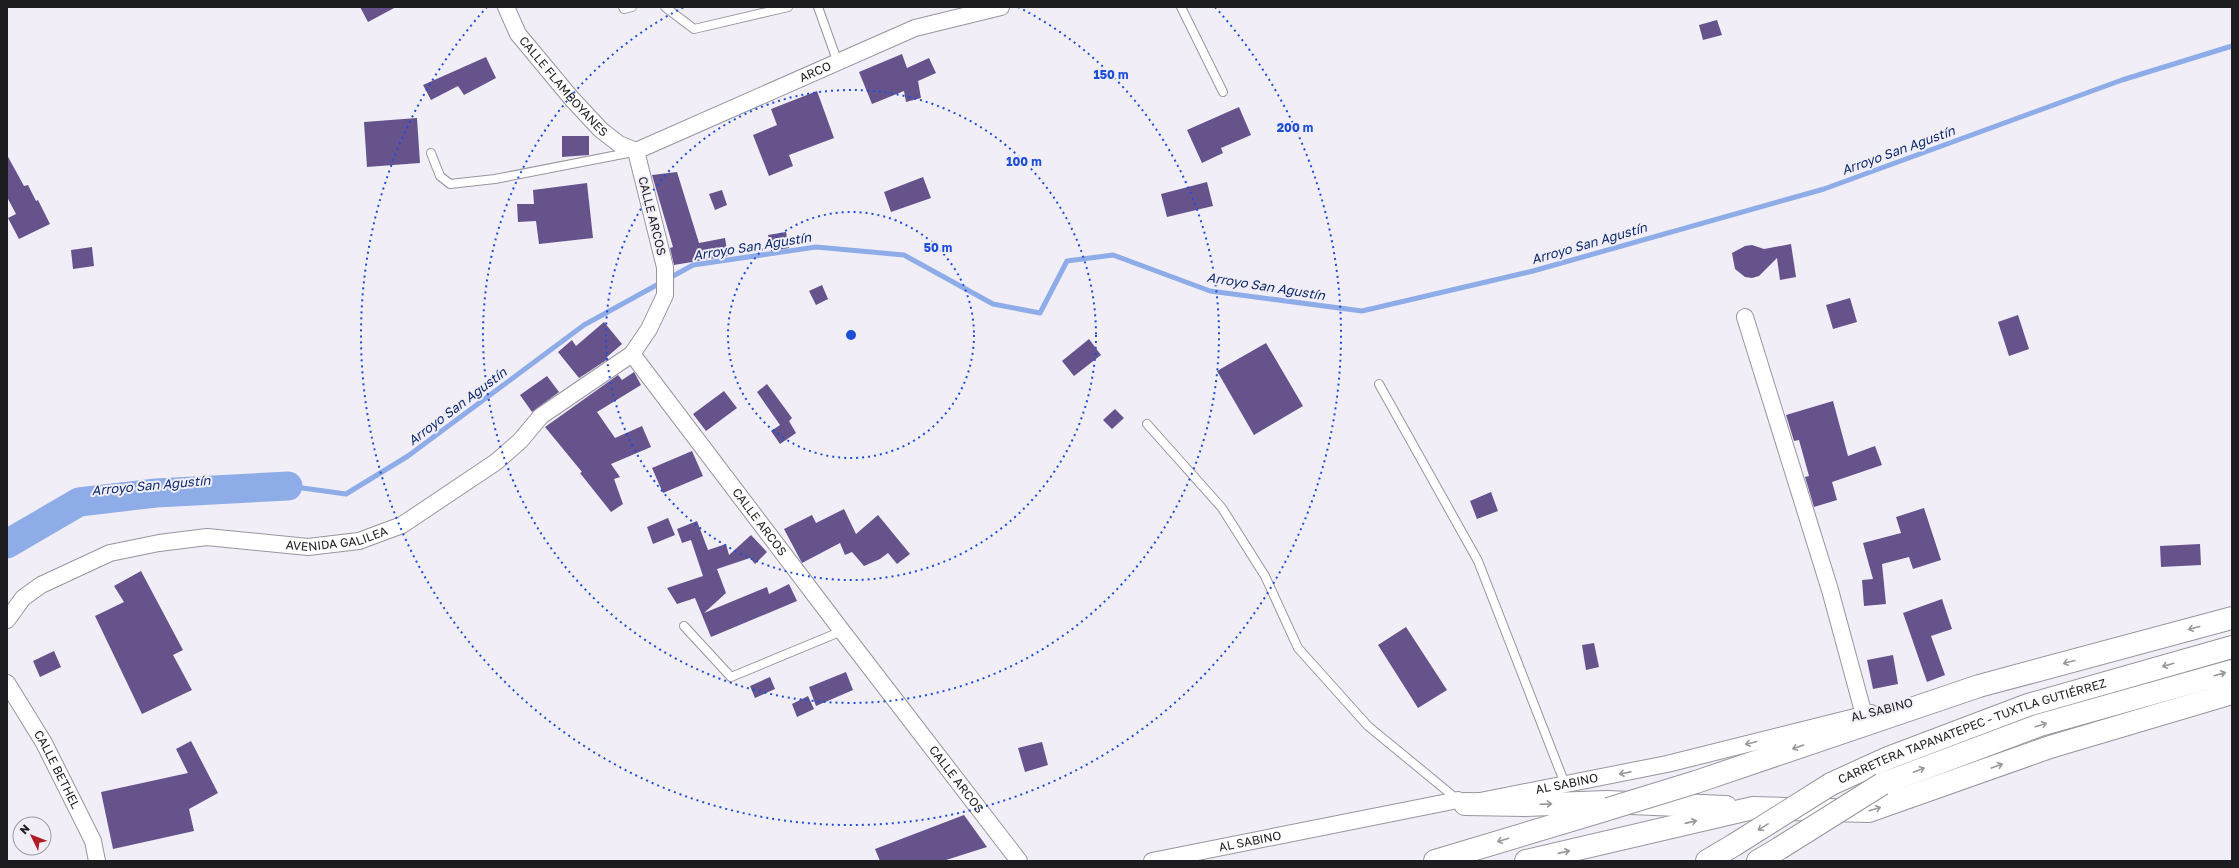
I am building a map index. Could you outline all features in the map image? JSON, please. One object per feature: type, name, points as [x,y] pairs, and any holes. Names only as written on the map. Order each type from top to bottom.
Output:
[{"type":"highway","points":[[1434,861],[1696,782],[1979,686],[2232,618]]},
{"type":"highway","name":"CARRETERA TAPANATEPEC - TUXTLA GUTIÉRREZ","points":[[1708,861],[1832,784],[1888,758],[2028,705],[2232,647]]},
{"type":"highway","name":"CARRETERA TAPANATEPEC - TUXTLA GUTIÉRREZ","points":[[1758,861],[1882,784],[2040,725],[2232,671]]},
{"type":"highway","points":[[1462,802],[1525,805],[1607,802],[1869,811],[2050,747],[2232,694]]},
{"type":"highway","points":[[1526,861],[1753,808]]},
{"type":"street","name":"CALLE FLAMBOYANES","points":[[506,7],[518,34],[572,99],[601,130],[619,144],[636,151]]},
{"type":"street","name":"ARCO","points":[[636,151],[915,28],[1000,7]]},
{"type":"street","name":"CALLE ARCOS","points":[[636,151],[665,267],[665,295],[649,329],[632,354],[1019,861]]},
{"type":"street","points":[[1745,317],[1830,590],[1864,715]]},
{"type":"street","name":"AVENIDA GALILEA","points":[[7,620],[23,598],[41,585],[110,553],[159,543],[207,537],[308,547],[359,541],[402,525],[496,462],[520,441],[541,416],[632,354]]},
{"type":"street","name":"CALLE BETHEL","points":[[7,683],[44,743],[93,841],[97,861]]},
{"type":"street","name":"AL SABINO","points":[[1152,861],[1667,764],[1979,686]]},
{"type":"lane","points":[[623,7],[624,10],[632,7]]},
{"type":"lane","points":[[665,7],[694,29],[788,7]]},
{"type":"lane","points":[[818,7],[838,63]]},
{"type":"lane","points":[[1181,7],[1223,92]]},
{"type":"lane","points":[[431,153],[440,176],[450,184],[495,179],[636,151]]},
{"type":"lane","points":[[1379,384],[1478,561],[1565,784]]},
{"type":"lane","points":[[1146,424],[1222,508],[1265,576],[1298,648],[1368,726],[1462,802]]},
{"type":"lane","points":[[684,626],[731,677],[842,631]]},
{"type":"building","points":[[360,7],[396,7],[368,22]]},
{"type":"building","points":[[1717,20],[1722,35],[1703,40],[1699,25]]},
{"type":"building","points":[[902,54],[907,68],[929,58],[936,73],[918,81],[921,98],[906,102],[904,91],[872,104],[859,72]]},
{"type":"building","points":[[486,57],[496,78],[464,95],[458,86],[431,100],[423,85]]},
{"type":"building","points":[[817,91],[834,138],[789,155],[793,166],[769,176],[753,135],[777,125],[771,109]]},
{"type":"building","points":[[1239,107],[1251,135],[1221,148],[1223,153],[1202,163],[1187,130]]},
{"type":"building","points":[[417,118],[420,163],[367,167],[364,122]]},
{"type":"building","points":[[562,136],[589,136],[589,155],[562,157]]},
{"type":"building","points":[[7,155],[24,186],[28,185],[36,201],[38,200],[50,224],[19,239],[8,218],[16,214],[7,197]]},
{"type":"building","points":[[677,172],[699,243],[725,238],[728,256],[674,265],[670,248],[673,247],[652,175]]},
{"type":"building","points":[[923,177],[931,198],[891,212],[884,192]]},
{"type":"building","points":[[1207,182],[1213,206],[1167,217],[1161,194]]},
{"type":"building","points":[[587,183],[593,238],[539,244],[536,221],[518,222],[517,204],[534,204],[533,190]]},
{"type":"building","points":[[722,190],[727,205],[715,210],[709,194]]},
{"type":"building","points":[[786,232],[789,248],[771,251],[768,235]]},
{"type":"building","points":[[1791,244],[1796,277],[1780,280],[1777,258],[1759,276],[1752,278],[1745,277],[1735,269],[1732,253],[1745,246],[1752,245],[1764,249]]},
{"type":"building","points":[[92,247],[94,266],[73,269],[71,250]]},
{"type":"building","points":[[822,285],[828,299],[816,305],[809,291]]},
{"type":"building","points":[[1850,298],[1857,322],[1833,329],[1826,305]]},
{"type":"building","points":[[2018,315],[2029,349],[2009,356],[1998,322]]},
{"type":"building","points":[[604,322],[622,344],[607,357],[608,359],[579,378],[558,352],[572,340],[576,346]]},
{"type":"building","points":[[1089,339],[1101,355],[1074,376],[1062,361]]},
{"type":"building","points":[[1266,343],[1303,406],[1254,435],[1217,371]]},
{"type":"building","points":[[634,372],[641,385],[597,412],[615,438],[642,426],[651,447],[611,464],[620,477],[614,479],[623,504],[611,512],[580,473],[582,472],[545,427],[618,375],[622,380]]},
{"type":"building","points":[[547,376],[559,392],[532,412],[520,395]]},
{"type":"building","points":[[767,384],[792,418],[789,421],[796,433],[780,444],[771,431],[780,425],[757,392]]},
{"type":"building","points":[[724,391],[737,408],[706,431],[693,414]]},
{"type":"building","points":[[1833,401],[1848,456],[1875,446],[1882,465],[1832,482],[1837,500],[1814,507],[1805,477],[1809,476],[1799,440],[1794,441],[1786,415]]},
{"type":"building","points":[[1115,409],[1124,418],[1112,429],[1103,420]]},
{"type":"building","points":[[692,451],[703,476],[663,493],[652,468]]},
{"type":"building","points":[[1491,492],[1498,511],[1477,519],[1470,501]]},
{"type":"building","points":[[1924,508],[1941,560],[1913,569],[1909,557],[1882,564],[1886,604],[1864,606],[1862,580],[1873,579],[1863,543],[1901,533],[1896,517]]},
{"type":"building","points":[[844,509],[856,534],[878,515],[910,554],[897,564],[888,553],[880,559],[864,566],[852,552],[845,555],[840,543],[802,563],[784,529],[812,515],[816,523]]},
{"type":"building","points":[[668,518],[675,535],[653,544],[647,527]]},
{"type":"building","points":[[697,521],[708,550],[726,544],[729,555],[751,535],[767,552],[755,564],[750,558],[717,569],[726,593],[704,613],[767,587],[769,594],[789,584],[797,601],[711,637],[695,598],[677,604],[667,588],[703,576],[691,540],[682,543],[677,529]]},
{"type":"building","points":[[2200,544],[2201,565],[2161,567],[2160,546]]},
{"type":"building","points":[[141,571],[183,650],[173,655],[192,690],[142,714],[95,616],[124,602],[114,586]]},
{"type":"building","points":[[1942,599],[1952,629],[1931,636],[1945,675],[1927,682],[1903,613]]},
{"type":"building","points":[[1406,627],[1447,690],[1418,708],[1378,645]]},
{"type":"building","points":[[1594,643],[1599,667],[1586,670],[1582,645]]},
{"type":"building","points":[[54,651],[61,667],[40,677],[33,661]]},
{"type":"building","points":[[1893,655],[1898,684],[1873,689],[1867,660]]},
{"type":"building","points":[[846,672],[853,690],[816,706],[809,687]]},
{"type":"building","points":[[770,677],[775,689],[755,698],[750,686]]},
{"type":"building","points":[[808,696],[814,709],[797,717],[792,704]]},
{"type":"building","points":[[191,741],[218,793],[189,809],[194,831],[113,849],[101,792],[188,773],[176,749]]},
{"type":"building","points":[[1042,742],[1048,765],[1025,772],[1018,748]]},
{"type":"building","points":[[964,815],[987,847],[943,861],[880,861],[875,849]]},
{"type":"waterway","name":"Arroyo San Agustín","points":[[7,544],[79,502],[156,493],[288,486],[346,494],[408,456],[584,325],[693,265],[816,247],[904,255],[993,304],[1040,313],[1067,261],[1113,255],[1210,291],[1362,311],[1533,271],[1824,189],[2122,80],[2232,46]]},
{"type":"waterway","name":"Arroyo San Agustín","points":[[7,544],[79,502],[156,493],[288,486]]}]
